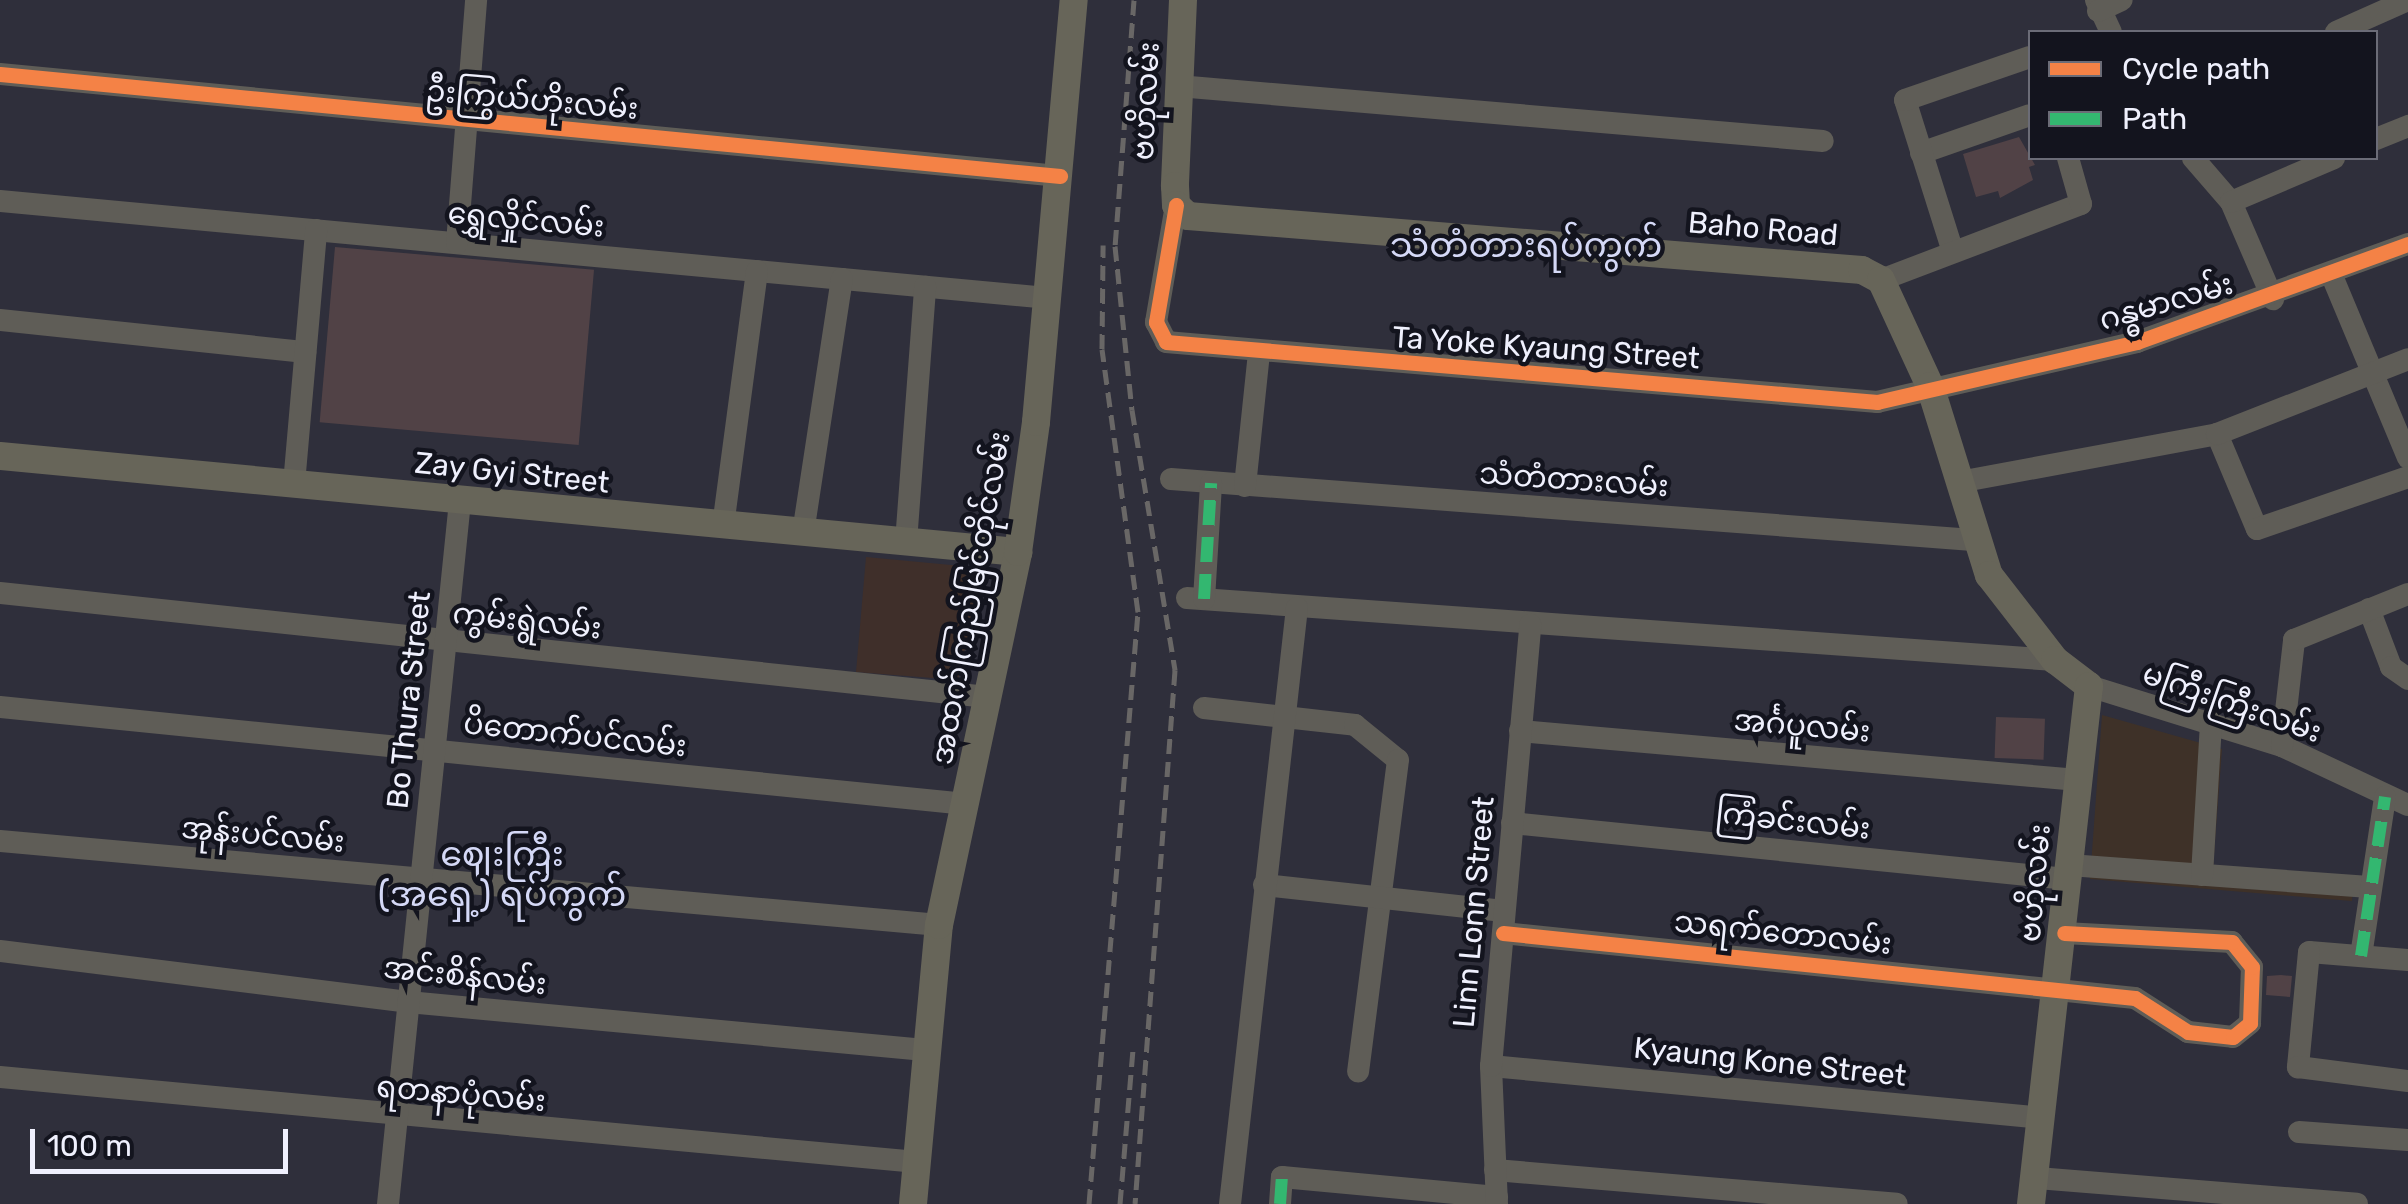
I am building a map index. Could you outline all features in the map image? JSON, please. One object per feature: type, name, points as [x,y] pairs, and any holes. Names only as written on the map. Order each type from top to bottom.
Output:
[{"type":"main road","name":"အထက်ကြည်မြင်တိုင်လမ်း","points":[[913,1204],[939,925],[1018,552],[1060,176],[1074,0]]},
{"type":"main road","name":"ဗဟိုလမ်း","points":[[1176,205],[1183,0]]},
{"type":"main road","name":"Baho Road","points":[[1176,205],[1188,216],[1803,265],[1881,280]]},
{"type":"main road","points":[[1881,280],[1930,386],[1973,540],[1989,576],[2055,660],[2089,686]]},
{"type":"main road","name":"Zay Gyi Street","points":[[0,456],[1018,552]]},
{"type":"main road","name":"ဗဟိုလမ်း","points":[[2034,1191],[2089,686]]},
{"type":"street","points":[[456,243],[476,0]]},
{"type":"street","points":[[2111,30],[2097,5],[2122,0]]},
{"type":"street","points":[[2340,30],[2408,0]]},
{"type":"street","points":[[1953,252],[1920,153],[1908,94],[2028,58]]},
{"type":"street","name":"ဦးကြွယ်ဟိုးလမ်း","points":[[0,74],[466,122],[1060,176]]},
{"type":"street","points":[[1178,86],[1823,141]]},
{"type":"street","points":[[1920,153],[2028,116]]},
{"type":"street","points":[[2378,139],[2408,126]]},
{"type":"street","points":[[1881,280],[2081,204],[2069,160]]},
{"type":"street","points":[[2195,160],[2231,202],[2273,299]]},
{"type":"street","points":[[2231,202],[2329,160]]},
{"type":"street","name":"ရွှေလှိုင်လမ်း","points":[[0,201],[1047,298]]},
{"type":"street","name":"Ta Yoke Kyaung Street","points":[[1176,205],[1158,335],[1166,342],[1259,353],[1877,402],[1930,386]]},
{"type":"street","points":[[294,484],[316,230]]},
{"type":"street","name":"ဂန္ဓမာလမ်း","points":[[1930,386],[2136,342],[2273,299],[2408,244]]},
{"type":"street","points":[[723,526],[757,271]]},
{"type":"street","points":[[2332,276],[2408,458]]},
{"type":"street","points":[[803,533],[842,279]]},
{"type":"street","points":[[906,542],[926,287]]},
{"type":"street","points":[[0,320],[305,352]]},
{"type":"street","points":[[1244,486],[1259,353]]},
{"type":"street","points":[[1959,482],[2217,434],[2408,359]]},
{"type":"street","points":[[2217,434],[2257,528],[2408,477]]},
{"type":"street","name":"သံတံတားလမ်း","points":[[1171,478],[1973,540]]},
{"type":"street","points":[[1211,483],[1196,598],[1530,626],[2055,660]]},
{"type":"street","name":"Bo Thura Street","points":[[388,1204],[460,500]]},
{"type":"street","name":"ကွမ်းရွဲလမ်း","points":[[0,594],[445,644],[988,697]]},
{"type":"street","points":[[2282,746],[2294,640],[2408,594]]},
{"type":"street","points":[[1230,1204],[1298,608]]},
{"type":"street","points":[[2370,609],[2390,668],[2408,679]]},
{"type":"street","name":"Linn Lonn Street","points":[[1497,1201],[1491,1066],[1530,626]]},
{"type":"street","name":"မကြီးကြီးလမ်း","points":[[2089,686],[2282,746],[2397,801]]},
{"type":"street","name":"ပိတောက်ပင်လမ်း","points":[[0,707],[966,804]]},
{"type":"street","points":[[1204,708],[1356,725],[1398,760],[1358,1070]]},
{"type":"street","points":[[2202,874],[2212,722]]},
{"type":"street","name":"အင်္ဂပူလမ်း","points":[[1520,731],[2078,780]]},
{"type":"street","points":[[2361,956],[2369,886],[2397,801]]},
{"type":"street","name":"ကြံခင်းလမ်း","points":[[1512,823],[2068,872],[2202,874],[2369,886]]},
{"type":"street","name":"အုန်းပင်လမ်း","points":[[0,842],[939,925]]},
{"type":"street","name":"သရက်တောလမ်း","points":[[1264,884],[1380,896],[1504,922],[2135,998],[2188,1032],[2233,1037],[2250,1022],[2252,967],[2232,942],[2064,933]]},
{"type":"street","name":"အင်းစိန်လမ်း","points":[[0,950],[408,1002],[925,1050]]},
{"type":"street","points":[[2408,960],[2309,952],[2301,1070],[2408,1081]]},
{"type":"street","name":"Kyaung Kone Street","points":[[1491,1066],[2043,1118]]},
{"type":"street","name":"ရတနာပုံလမ်း","points":[[0,1076],[396,1119],[916,1162]]},
{"type":"street","points":[[2299,1132],[2408,1140]]},
{"type":"street","points":[[1494,1170],[1898,1204]]},
{"type":"street","points":[[1280,1204],[1282,1177],[1497,1201]]},
{"type":"street","points":[[2034,1191],[2357,1204]]},
{"type":"shaded area","points":[[866,557],[983,568],[958,680],[856,672]]},
{"type":"shaded area","points":[[2102,715],[2222,749],[2213,868],[2354,882],[2352,901],[2090,879]]},
{"type":"building","points":[[2019,137],[2028,160],[2035,165],[2029,167],[2033,180],[2000,198],[1998,191],[1976,197],[1963,154]]},
{"type":"building","points":[[335,247],[594,270],[579,445],[320,422]]},
{"type":"building","points":[[1996,717],[2045,719],[2044,760],[1995,758]]},
{"type":"building","points":[[2267,976],[2292,976],[2290,997],[2266,995]]},
{"type":"railway","points":[[1134,0],[1115,246],[1132,410],[1175,670],[1135,1204]]},
{"type":"railway","points":[[1089,1204],[1138,612],[1102,349],[1103,245]]},
{"type":"railway","points":[[1120,1204],[1133,1050]]},
{"type":"marked path","points":[[1204,599],[1211,483]]},
{"type":"marked path","points":[[2361,956],[2385,797]]},
{"type":"marked path","points":[[1280,1204],[1282,1177]]},
{"type":"cycle path","points":[[0,74],[1060,176]]},
{"type":"cycle path","points":[[1176,205],[1156,322],[1166,342],[1877,402],[2137,342],[2408,244]]},
{"type":"cycle path","points":[[1503,933],[2135,998],[2188,1032],[2233,1037],[2250,1023],[2252,967],[2232,942],[2064,933]]},
{"type":"district","name":"သံတံတားရပ်ကွက်","points":[[1526,245]]},
{"type":"district","name":"ဈေးကြီး (အရှေ့) ရပ်ကွက်","points":[[502,874]]}]
